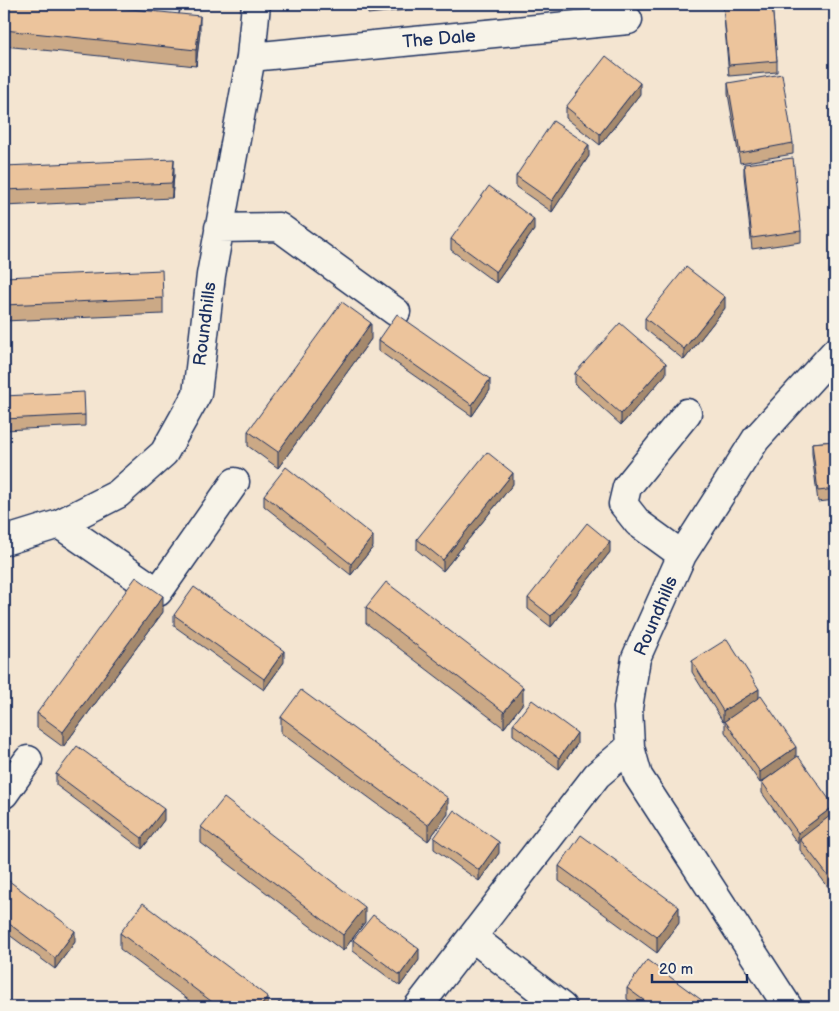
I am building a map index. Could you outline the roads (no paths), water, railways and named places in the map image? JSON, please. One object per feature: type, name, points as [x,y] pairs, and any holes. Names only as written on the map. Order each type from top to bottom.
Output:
[{"type":"street","points":[[98,4],[165,9]]},
{"type":"street","name":"Roundhills","points":[[4,541],[59,524],[118,494],[164,453],[197,394],[210,275],[251,57],[256,4]]},
{"type":"street","name":"The Dale","points":[[251,57],[628,20]]},
{"type":"street","points":[[219,228],[279,227],[396,312]]},
{"type":"street","name":"Roundhills","points":[[788,1007],[638,776],[630,748],[628,708],[636,658],[682,555],[756,439],[835,352]]},
{"type":"street","points":[[682,555],[638,523],[623,504],[627,487],[687,413]]},
{"type":"street","points":[[59,524],[158,592],[235,482]]},
{"type":"street","points":[[418,1007],[596,775],[630,748]]},
{"type":"street","points":[[4,794],[28,760]]},
{"type":"street","points":[[472,938],[562,1007]]}]
